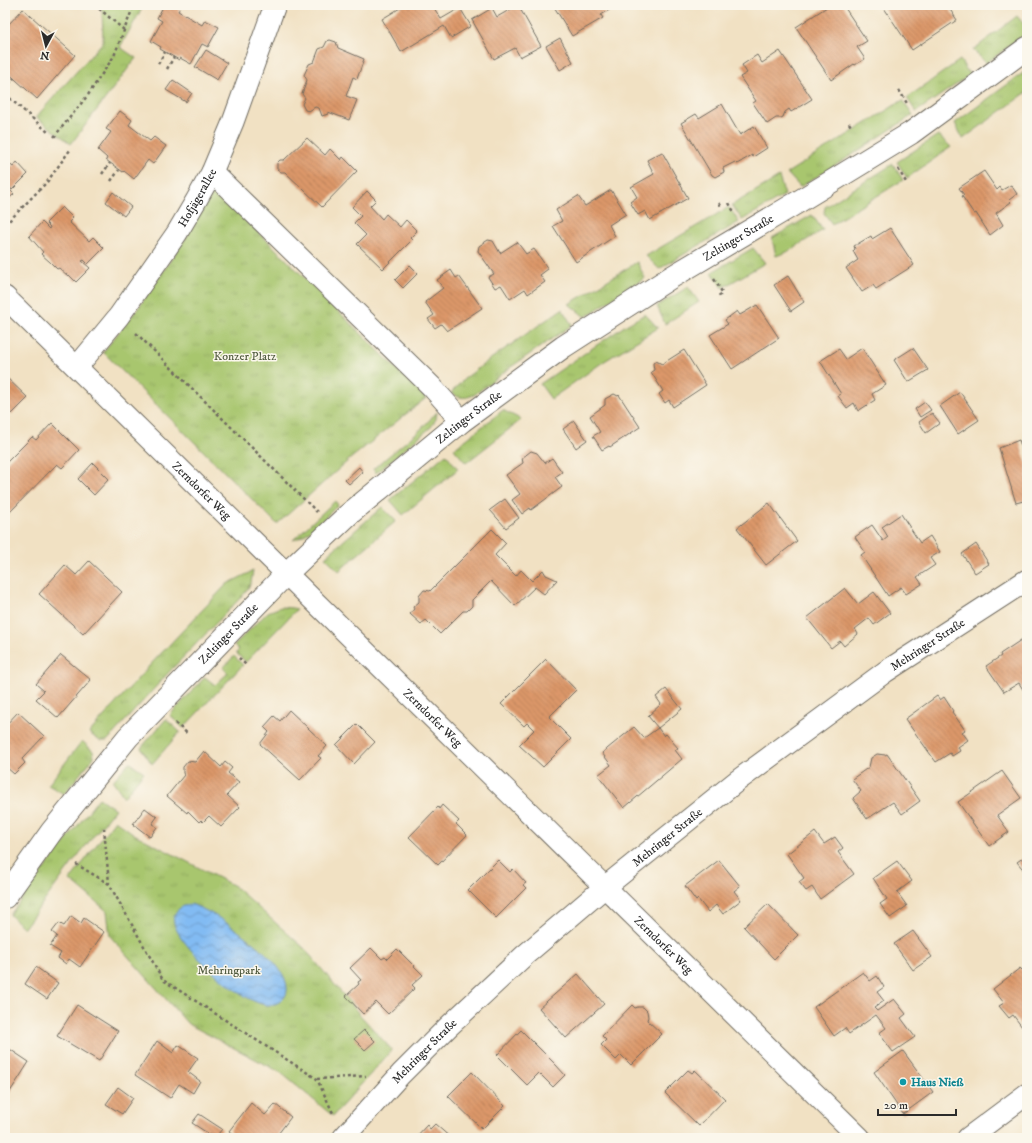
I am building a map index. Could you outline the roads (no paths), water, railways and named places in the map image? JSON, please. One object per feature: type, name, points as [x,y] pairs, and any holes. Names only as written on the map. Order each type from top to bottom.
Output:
[{"type":"street","name":"Hofjägerallee","points":[[77,367],[119,316],[177,233],[212,172],[233,122],[275,5]]},
{"type":"street","name":"Zeltinger Straße","points":[[5,897],[52,831],[128,737],[286,574],[348,515],[462,421],[563,346],[670,278],[794,205],[910,133],[1027,48]]},
{"type":"street","points":[[212,172],[432,387],[462,421]]},
{"type":"street","name":"Zerndorfer Weg","points":[[5,297],[860,1138]]},
{"type":"street","name":"Mehringer Straße","points":[[344,1137],[401,1074],[448,1027],[525,956],[605,887],[737,781],[878,677],[1027,580]]},
{"type":"street","points":[[968,1138],[1027,1094]]},
{"type":"water","points":[[191,904],[202,908],[230,925],[272,960],[283,975],[287,985],[286,994],[282,1000],[275,1004],[269,1005],[252,1000],[225,982],[198,957],[178,933],[174,923],[174,916],[176,912],[184,906]]},
{"type":"place","name":"Haus Nieß","points":[[903,1082]]},
{"type":"park label","name":"Konzer Platz","points":[[245,356]]},
{"type":"park label","name":"Mehringpark","points":[[229,970]]}]
